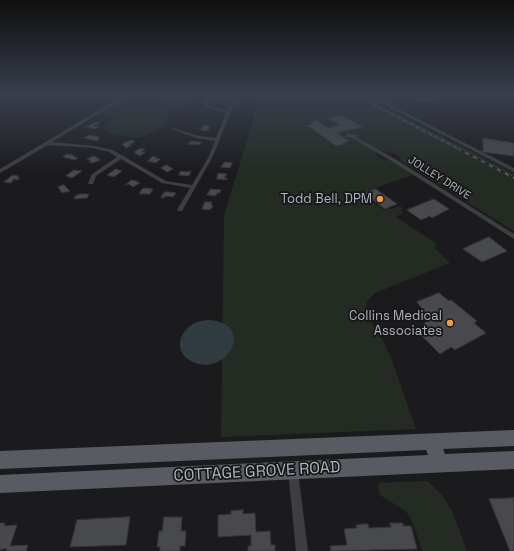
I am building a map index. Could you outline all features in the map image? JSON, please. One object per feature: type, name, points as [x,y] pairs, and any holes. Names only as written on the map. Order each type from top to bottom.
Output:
[{"type":"main road","name":"COTTAGE GROVE ROAD","points":[[0,460],[514,438]]},
{"type":"main road","points":[[432,442],[440,463]]},
{"type":"main road","name":"COTTAGE GROVE ROAD","points":[[0,484],[514,460]]},
{"type":"street","points":[[0,171],[82,122]]},
{"type":"street","points":[[180,210],[210,158],[225,122]]},
{"type":"street","points":[[420,122],[514,170]]},
{"type":"street","points":[[174,129],[218,140]]},
{"type":"street","name":"JOLLEY DRIVE","points":[[353,137],[395,161],[514,237]]},
{"type":"street","points":[[46,143],[111,151],[164,182],[194,187]]},
{"type":"street","points":[[91,183],[94,175],[120,157]]},
{"type":"street","points":[[293,471],[302,551]]},
{"type":"shaded area","points":[[110,122],[166,122],[165,126],[139,138],[114,135],[102,128]]},
{"type":"shaded area","points":[[253,122],[413,122],[514,173],[514,231],[401,161],[398,155],[384,151],[375,154],[380,159],[395,161],[415,174],[361,193],[384,210],[401,206],[402,213],[396,217],[437,244],[434,247],[450,263],[375,293],[367,301],[365,316],[378,331],[390,355],[416,429],[221,437],[224,215]]},
{"type":"shaded area","points":[[207,320],[223,323],[231,330],[234,339],[232,348],[225,357],[216,363],[204,365],[186,358],[180,344],[183,335],[190,326]]},
{"type":"shaded area","points":[[429,482],[442,495],[452,511],[467,551],[423,551],[408,514],[379,494],[379,483]]},
{"type":"building","points":[[96,122],[100,123],[94,126],[99,127],[96,129],[86,127]]},
{"type":"building","points":[[311,122],[319,122],[328,128],[340,125],[334,122],[353,122],[363,127],[337,133],[349,141],[343,143],[345,144],[336,146],[307,125],[313,124]]},
{"type":"building","points":[[204,125],[210,126],[208,131],[201,130]]},
{"type":"building","points":[[90,135],[100,138],[97,141],[84,138]]},
{"type":"building","points":[[483,138],[514,143],[514,156],[481,151],[483,150]]},
{"type":"building","points":[[132,140],[135,142],[129,144],[132,145],[126,148],[122,144]]},
{"type":"building","points":[[191,141],[202,142],[199,145],[188,144]]},
{"type":"building","points":[[142,148],[145,150],[141,151],[145,153],[139,156],[134,152]]},
{"type":"building","points":[[67,154],[74,155],[73,156],[78,158],[75,160],[63,157]]},
{"type":"building","points":[[94,156],[101,160],[92,163],[89,162],[91,161],[87,159]]},
{"type":"building","points":[[153,156],[160,159],[156,163],[148,161]]},
{"type":"building","points":[[225,162],[233,163],[230,168],[221,167]]},
{"type":"building","points":[[167,165],[173,169],[167,172],[161,168]]},
{"type":"building","points":[[116,169],[122,171],[114,177],[107,175]]},
{"type":"building","points":[[74,170],[82,171],[72,178],[66,176]]},
{"type":"building","points":[[181,171],[191,171],[189,176],[179,175]]},
{"type":"building","points":[[218,173],[227,174],[224,178],[227,178],[227,180],[217,179]]},
{"type":"building","points":[[13,175],[19,176],[17,178],[20,178],[18,180],[14,179],[11,183],[4,182]]},
{"type":"building","points":[[132,180],[140,183],[133,187],[129,184],[125,185]]},
{"type":"building","points":[[64,185],[70,191],[62,193],[58,187]]},
{"type":"building","points":[[142,189],[153,189],[150,194],[139,194]]},
{"type":"building","points":[[211,189],[221,190],[216,196],[207,195]]},
{"type":"building","name":"Todd Bell, DPM","points":[[376,189],[397,204],[385,209],[364,193]]},
{"type":"building","points":[[165,192],[176,193],[173,197],[161,197]]},
{"type":"building","points":[[80,194],[89,194],[87,198],[74,199],[75,196]]},
{"type":"building","points":[[434,199],[449,209],[432,218],[430,216],[421,220],[407,210]]},
{"type":"building","points":[[205,202],[212,202],[212,208],[209,210],[202,209]]},
{"type":"building","points":[[489,237],[507,251],[482,262],[463,249]]},
{"type":"building","name":"Collins Medical Associates","points":[[439,293],[449,301],[451,300],[477,321],[474,323],[486,333],[455,350],[451,347],[440,354],[417,331],[427,321],[426,314],[417,302]]},
{"type":"building","points":[[514,498],[514,551],[510,551],[489,499]]},
{"type":"building","points":[[243,510],[243,514],[255,513],[256,532],[270,531],[271,545],[275,545],[275,551],[248,551],[248,546],[251,546],[251,535],[218,537],[218,515],[231,514],[231,511]]},
{"type":"building","points":[[130,517],[126,545],[70,547],[77,520]]},
{"type":"building","points":[[164,517],[182,517],[181,531],[186,531],[185,546],[180,546],[180,551],[160,551],[160,547],[157,547],[159,531],[162,531]]},
{"type":"building","points":[[0,523],[5,523],[4,526],[17,525],[10,546],[28,545],[26,551],[6,551],[7,548],[0,550]]},
{"type":"building","points":[[390,523],[403,523],[403,526],[411,526],[417,549],[331,551],[330,546],[347,545],[344,529],[357,528],[356,525],[363,524],[368,524],[369,528],[391,527]]},
{"type":"railway","points":[[407,122],[463,151]]},
{"type":"railway","points":[[461,150],[514,178]]},
{"type":"place","name":"Todd Bell, DPM","points":[[380,199]]},
{"type":"place","name":"Collins Medical Associates","points":[[450,323]]}]
